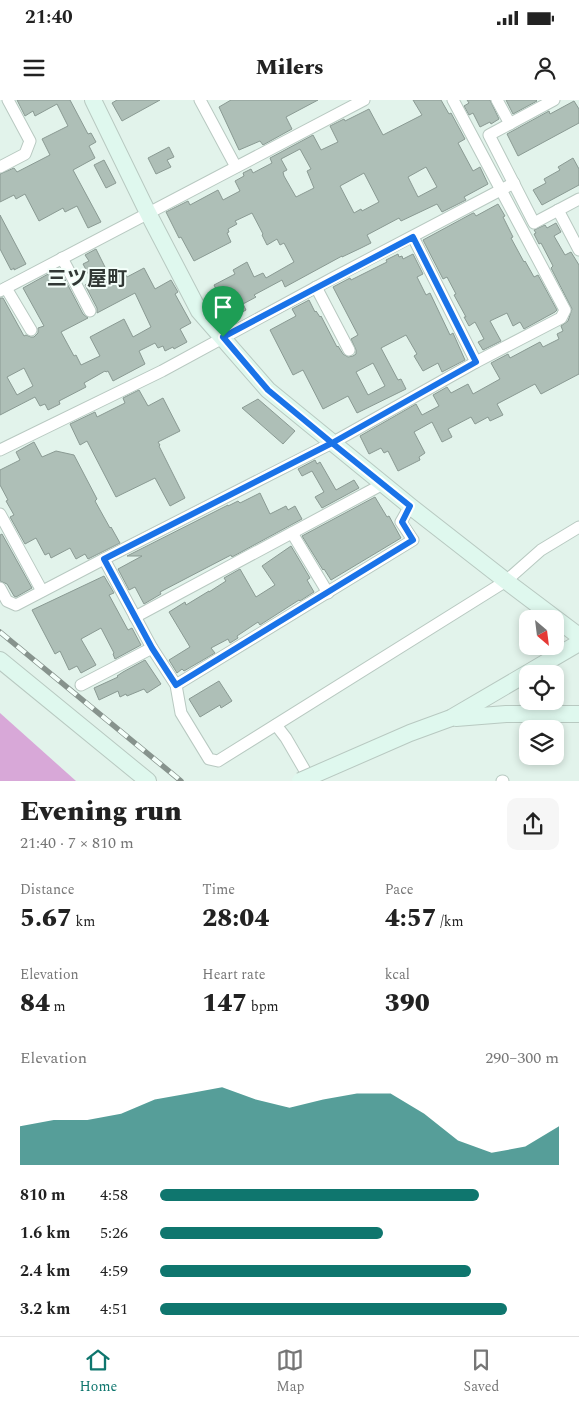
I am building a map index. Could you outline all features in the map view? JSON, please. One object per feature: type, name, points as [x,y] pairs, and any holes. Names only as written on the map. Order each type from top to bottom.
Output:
[{"type":"street","points":[[0,167],[25,154],[30,142],[8,100]]},
{"type":"street","points":[[93,100],[148,213],[200,311],[268,390],[382,484],[579,636]]},
{"type":"street","points":[[200,100],[236,167]]},
{"type":"street","points":[[31,330],[3,289],[364,100]]},
{"type":"street","points":[[0,588],[7,601],[16,605],[332,443],[476,362],[561,318],[565,310],[454,100]]},
{"type":"street","points":[[498,100],[510,124]]},
{"type":"street","points":[[554,100],[489,135],[534,223],[579,199]]},
{"type":"street","points":[[0,450],[162,371],[316,287],[514,183]]},
{"type":"street","points":[[558,210],[579,250]]},
{"type":"street","points":[[413,237],[476,362]]},
{"type":"street","points":[[62,258],[90,311]]},
{"type":"street","points":[[316,287],[349,350]]},
{"type":"street","points":[[135,618],[382,484]]},
{"type":"street","points":[[176,685],[413,540],[402,522],[410,506]]},
{"type":"street","points":[[0,514],[42,591]]},
{"type":"street","points":[[104,559],[152,648],[176,685],[180,713],[209,760],[218,761],[506,581],[541,550],[579,527]]},
{"type":"street","points":[[292,533],[328,593]]},
{"type":"street","points":[[300,781],[410,733],[451,718],[579,643]]},
{"type":"street","points":[[82,685],[152,648]]},
{"type":"street","points":[[0,660],[148,781]]},
{"type":"street","points":[[451,718],[506,714],[579,714]]},
{"type":"street","points":[[276,725],[286,738],[311,781]]},
{"type":"shaded area","points":[[0,713],[76,781],[0,781]]},
{"type":"building","points":[[17,100],[70,100],[88,134],[91,133],[96,142],[89,146],[95,158],[73,170],[101,222],[88,228],[77,206],[65,212],[63,208],[39,221],[25,194],[16,199],[14,195],[0,202],[0,174],[14,168],[17,172],[50,155],[42,139],[68,126],[57,104],[35,116],[33,111],[25,116]]},
{"type":"building","points":[[117,100],[160,100],[122,121],[112,103]]},
{"type":"building","points":[[231,100],[318,100],[286,117],[292,129],[263,145],[260,141],[239,150],[219,107]]},
{"type":"building","points":[[413,100],[441,100],[449,114],[451,113],[465,139],[458,143],[473,171],[480,167],[488,184],[464,197],[466,200],[442,212],[437,204],[401,221],[399,218],[367,235],[371,243],[342,256],[285,287],[282,280],[254,295],[256,297],[243,304],[246,310],[231,318],[214,285],[235,274],[233,270],[247,262],[254,277],[263,273],[266,278],[294,262],[284,243],[280,245],[277,239],[267,245],[252,213],[235,221],[237,224],[228,229],[229,232],[227,233],[231,242],[194,261],[181,237],[179,238],[166,212],[188,201],[190,205],[218,190],[223,200],[240,191],[235,181],[244,176],[243,173],[251,169],[253,173],[272,163],[270,158],[313,135],[321,150],[338,142],[330,126],[369,109],[383,135],[422,115]],"holes":[[[300,149],[311,169],[307,171],[314,188],[296,197],[284,176],[283,172],[287,170],[281,159]],[[426,167],[437,187],[418,197],[408,177]],[[364,173],[379,202],[354,213],[340,186]]]},
{"type":"building","points":[[467,100],[490,100],[499,119],[491,124],[490,122],[480,127],[473,113],[469,115],[464,106],[469,103]]},
{"type":"building","points":[[506,100],[536,100],[537,101],[513,114]]},
{"type":"building","points":[[574,101],[579,109],[579,123],[518,156],[507,134],[549,111],[550,114]]},
{"type":"building","points":[[169,147],[174,157],[167,160],[171,167],[156,174],[148,158]]},
{"type":"building","points":[[573,158],[579,169],[579,185],[542,205],[533,190],[546,183],[544,179],[560,170],[558,167]]},
{"type":"building","points":[[104,160],[116,183],[106,188],[94,165]]},
{"type":"building","points":[[498,204],[505,216],[503,217],[513,237],[511,238],[524,262],[534,277],[538,275],[557,310],[524,329],[520,322],[513,326],[507,313],[490,321],[501,341],[483,350],[478,342],[484,339],[475,322],[469,326],[447,277],[443,279],[423,240],[473,213],[476,216]]},
{"type":"building","points":[[0,215],[26,264],[14,270],[14,268],[11,270],[0,249]]},
{"type":"building","points":[[556,223],[561,232],[554,236],[565,255],[571,252],[579,265],[579,374],[541,394],[535,384],[497,404],[503,415],[490,421],[488,417],[475,424],[471,417],[448,429],[452,437],[442,442],[432,422],[414,432],[425,453],[419,457],[420,460],[398,471],[388,451],[384,453],[381,448],[369,454],[360,436],[416,404],[422,415],[439,406],[433,395],[447,387],[451,393],[468,384],[473,394],[500,379],[491,363],[508,354],[510,358],[540,342],[543,347],[559,339],[557,334],[563,331],[561,326],[568,321],[572,309],[551,268],[553,266],[534,234],[536,233],[534,230],[545,225],[547,228]]},
{"type":"building","points":[[96,249],[111,279],[124,272],[127,277],[144,268],[155,289],[171,280],[178,292],[175,294],[191,323],[180,329],[187,342],[174,349],[173,347],[165,351],[163,346],[158,348],[155,343],[139,351],[145,364],[113,381],[108,371],[105,371],[84,383],[86,387],[59,401],[60,404],[48,410],[45,404],[40,406],[35,397],[0,415],[0,298],[3,298],[24,336],[34,337],[38,333],[38,328],[44,326],[23,288],[59,268],[83,314],[88,318],[61,332],[81,365],[100,356],[90,337],[124,319],[133,337],[151,327],[135,293],[97,313],[97,308],[85,285],[92,281],[83,264],[89,261],[85,255]],"holes":[[[24,368],[33,386],[17,395],[7,377]]]},
{"type":"building","points":[[398,254],[403,259],[413,254],[423,274],[417,277],[426,295],[430,293],[450,335],[453,333],[465,360],[442,372],[438,363],[423,371],[414,356],[417,354],[406,335],[381,348],[398,380],[401,379],[406,389],[357,413],[348,396],[323,409],[303,370],[293,375],[270,330],[296,316],[292,309],[309,300],[315,312],[321,316],[337,347],[348,357],[353,356],[356,354],[356,350],[351,339],[358,335],[333,287],[387,262],[386,260]],"holes":[[[373,363],[385,386],[368,395],[356,372]]]},
{"type":"building","points":[[139,390],[148,406],[163,398],[180,431],[158,442],[185,498],[170,506],[155,478],[116,497],[87,441],[80,445],[70,424],[95,412],[97,417],[125,403],[123,398]]},
{"type":"building","points":[[258,399],[295,431],[283,444],[242,408]]},
{"type":"building","points":[[34,442],[42,457],[56,451],[74,455],[97,499],[95,501],[120,543],[88,559],[85,554],[76,559],[70,548],[51,558],[49,553],[45,555],[36,538],[25,544],[10,517],[14,515],[0,485],[0,470],[20,460],[16,452]]},
{"type":"building","points":[[315,460],[317,464],[320,462],[336,490],[354,480],[359,488],[322,508],[315,497],[324,492],[312,471],[302,476],[298,469]]},
{"type":"building","points":[[260,493],[270,514],[286,506],[288,510],[295,506],[302,519],[232,557],[231,555],[160,592],[161,594],[144,604],[135,587],[129,590],[118,569],[142,556],[127,556],[228,505],[238,501],[240,503]]},
{"type":"building","points":[[375,497],[387,517],[389,516],[401,538],[331,580],[302,536]]},
{"type":"building","points":[[2,534],[32,588],[16,597],[7,584],[0,581],[0,535]]},
{"type":"building","points":[[291,546],[310,578],[307,580],[314,592],[260,625],[258,622],[230,643],[228,639],[211,648],[215,653],[177,673],[169,660],[190,647],[169,612],[185,602],[186,605],[209,592],[226,581],[224,578],[240,569],[256,597],[275,585],[262,566]]},
{"type":"building","points":[[104,576],[114,593],[109,595],[128,630],[132,628],[141,645],[115,659],[114,653],[101,628],[81,639],[96,665],[81,673],[77,666],[69,670],[60,651],[55,654],[32,610]]},
{"type":"building","points":[[145,660],[161,684],[147,693],[144,689],[120,697],[118,691],[99,700],[94,688],[118,677],[123,672]]},
{"type":"building","points":[[219,681],[232,701],[221,708],[220,705],[200,717],[189,699]]},
{"type":"railway","points":[[0,632],[181,781]]},
{"type":"district","name":"三ツ屋町","points":[[87,278]]},
{"type":"route","points":[[223,337],[268,390],[332,443],[104,559],[152,648],[176,685],[413,540],[402,522],[410,506],[332,443],[476,362],[413,237],[223,337]]}]
